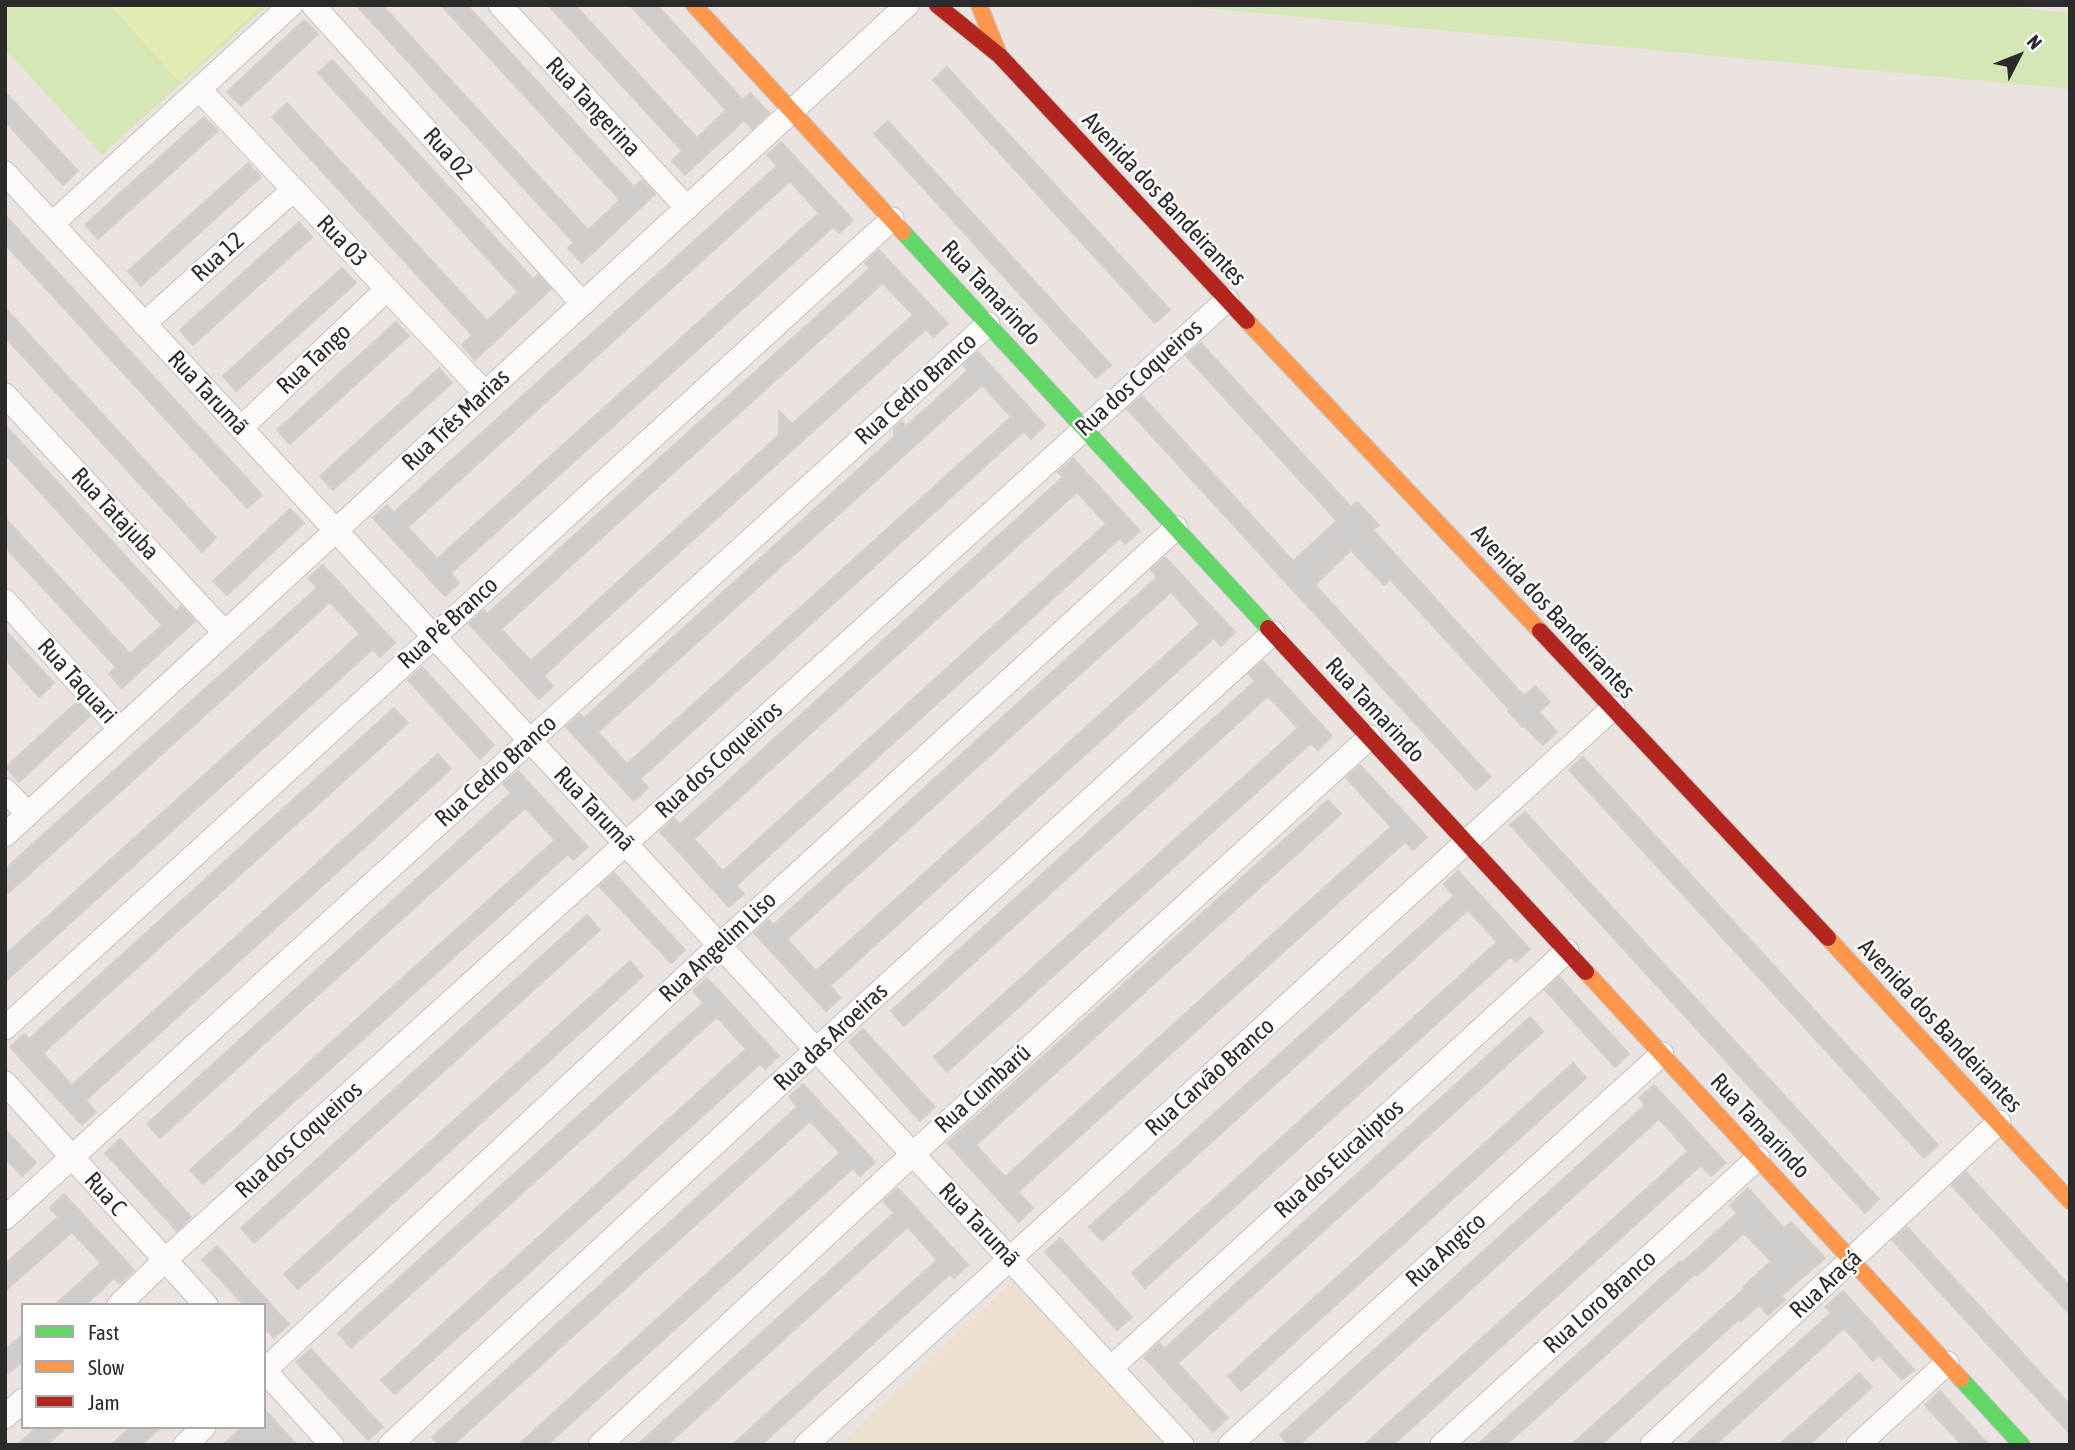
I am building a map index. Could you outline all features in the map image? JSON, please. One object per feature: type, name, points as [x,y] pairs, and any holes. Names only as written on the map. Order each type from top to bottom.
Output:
[{"type":"street","points":[[52,224],[291,5]]},
{"type":"street","name":"Rua 02","points":[[313,5],[583,304]]},
{"type":"street","name":"Rua Tangerina","points":[[500,5],[687,208]]},
{"type":"street","name":"Rua Tamarindo","points":[[695,5],[2022,1445]]},
{"type":"street","name":"Rua Três Marias","points":[[5,835],[907,5]]},
{"type":"street","name":"Avenida dos Bandeirantes","points":[[937,5],[1000,56],[1613,708],[2070,1201]]},
{"type":"street","name":"Avenida dos Bandeirantes","points":[[979,5],[1000,56]]},
{"type":"street","name":"Rua 03","points":[[199,89],[485,394]]},
{"type":"street","name":"Rua Tarumã","points":[[5,173],[1182,1445]]},
{"type":"street","name":"Rua 12","points":[[144,324],[293,190]]},
{"type":"street","name":"Rua Pé Branco","points":[[5,1028],[892,219]]},
{"type":"street","name":"Rua Tango","points":[[241,428],[387,289]]},
{"type":"street","name":"Rua dos Coqueiros","points":[[121,1303],[165,1260],[1227,300]]},
{"type":"street","name":"Rua Cedro Branco","points":[[5,1218],[988,324]]},
{"type":"street","name":"Rua Tatajuba","points":[[5,395],[225,633]]},
{"type":"street","name":"Rua Angelim Liso","points":[[266,1368],[719,945],[1177,528]]},
{"type":"street","name":"Rua Taquari","points":[[5,601],[120,729]]},
{"type":"street","name":"Rua das Aroeiras","points":[[390,1445],[816,1050],[1273,633]]},
{"type":"street","name":"Rua Carvão Branco","points":[[806,1445],[1613,708]]},
{"type":"street","name":"Rua Cumbarú","points":[[600,1445],[913,1154],[1370,737]]},
{"type":"street","points":[[5,790],[28,814]]},
{"type":"street","name":"Rua dos Eucaliptos","points":[[1111,1368],[1567,951]]},
{"type":"street","name":"Rua Angico","points":[[1230,1445],[1662,1054]]},
{"type":"street","name":"Rua C","points":[[5,1083],[203,1303]]},
{"type":"street","name":"Rua Araçá","points":[[1652,1445],[1999,1122]]},
{"type":"street","name":"Rua Loro Branco","points":[[1442,1445],[1758,1158]]},
{"type":"street","points":[[1858,1445],[1947,1363]]},
{"type":"street","points":[[266,1372],[332,1445]]},
{"type":"street","points":[[5,1417],[21,1402]]},
{"type":"street","points":[[185,1445],[202,1429]]},
{"type":"shaded area","points":[[1013,1281],[1165,1445],[839,1445]]},
{"type":"green space","points":[[5,5],[268,5],[102,155],[5,49]]},
{"type":"green space","points":[[110,5],[263,5],[179,82]]},
{"type":"green space","points":[[1172,5],[1991,5],[2070,13],[2070,89]]},
{"type":"building","points":[[356,5],[382,5],[588,230],[620,200],[441,5],[467,5],[634,187],[642,180],[655,194],[582,263],[568,248],[574,243]]},
{"type":"building","points":[[548,5],[575,5],[697,138],[726,110],[630,5],[657,5],[743,100],[750,93],[769,113],[752,129],[744,120],[685,175],[672,161],[682,151]]},
{"type":"building","points":[[304,20],[318,34],[241,106],[227,92]]},
{"type":"building","points":[[332,60],[533,279],[538,275],[551,289],[475,360],[462,345],[472,335],[272,117],[287,103],[487,321],[518,292],[318,73]]},
{"type":"building","points":[[947,67],[1170,310],[1155,323],[933,80]]},
{"type":"building","points":[[5,92],[78,171],[63,185],[5,121]]},
{"type":"building","points":[[204,117],[218,131],[98,239],[85,225]]},
{"type":"building","points":[[888,121],[1111,365],[1096,378],[874,134]]},
{"type":"building","points":[[781,142],[853,220],[839,233],[833,227],[451,573],[459,583],[445,596],[373,518],[387,505],[394,512],[777,166],[767,155]],"holes":[[[790,181],[819,213],[437,559],[408,527]]]},
{"type":"building","points":[[248,163],[261,177],[141,286],[128,271]]},
{"type":"building","points":[[5,215],[262,495],[247,508],[5,244]]},
{"type":"building","points":[[299,222],[312,237],[193,345],[180,330]]},
{"type":"building","points":[[879,250],[948,324],[933,337],[926,329],[579,643],[544,676],[553,686],[539,699],[469,624],[484,610],[487,614],[870,268],[865,263]],"holes":[[[883,283],[913,315],[792,424],[779,411],[779,435],[531,661],[501,629]]]},
{"type":"building","points":[[342,268],[356,283],[236,391],[223,376]]},
{"type":"building","points":[[5,308],[216,538],[202,552],[5,337]]},
{"type":"building","points":[[396,322],[409,336],[290,444],[277,430]]},
{"type":"building","points":[[1201,343],[1351,507],[1357,502],[1379,525],[1373,530],[1524,696],[1535,686],[1550,702],[1539,712],[1557,732],[1543,745],[1508,711],[1390,579],[1384,585],[1351,550],[1315,585],[1491,777],[1476,790],[1127,409],[1142,396],[1293,561],[1337,521],[1186,356]]},
{"type":"building","points":[[978,352],[1045,425],[1031,439],[1024,431],[640,779],[648,788],[634,801],[566,727],[580,714],[584,718],[894,437],[894,429],[902,421],[906,426],[932,403],[968,370],[963,365]],"holes":[[[982,385],[1011,417],[627,764],[598,732]]]},
{"type":"building","points":[[439,368],[452,383],[333,490],[320,476]]},
{"type":"building","points":[[5,425],[176,611],[181,606],[195,621],[122,688],[109,674],[116,667],[5,547],[5,518],[130,654],[162,625],[5,454]]},
{"type":"building","points":[[1073,458],[1140,531],[1125,544],[1120,538],[772,853],[736,886],[744,894],[729,907],[660,832],[674,818],[680,824],[720,788],[1063,477],[1058,472]],"holes":[[[1077,492],[1106,524],[723,871],[694,839]]]},
{"type":"building","points":[[290,509],[304,523],[227,595],[213,581]]},
{"type":"building","points":[[1165,557],[1235,632],[1221,646],[1214,638],[830,986],[841,998],[826,1011],[754,933],[769,920],[773,925],[1157,577],[1151,570]],"holes":[[[1171,592],[1200,624],[816,971],[787,939]]]},
{"type":"building","points":[[323,565],[395,643],[380,657],[373,649],[5,982],[5,955],[360,634],[330,602],[5,896],[5,869],[317,588],[308,578]]},
{"type":"building","points":[[5,630],[54,683],[39,697],[5,659]]},
{"type":"building","points":[[1263,661],[1332,736],[1318,750],[1311,743],[947,1072],[934,1057],[1298,728],[1268,696],[904,1026],[891,1011],[1255,681],[1248,674]]},
{"type":"building","points":[[422,667],[494,745],[480,759],[408,680]]},
{"type":"building","points":[[77,702],[90,716],[19,782],[6,767]]},
{"type":"building","points":[[394,708],[408,723],[43,1053],[72,1085],[438,754],[451,769],[86,1100],[96,1112],[82,1125],[10,1047],[24,1034],[29,1039]]},
{"type":"building","points":[[1583,757],[1938,1145],[1924,1158],[1569,770]]},
{"type":"building","points":[[1360,765],[1427,837],[1413,850],[1405,842],[1018,1192],[1033,1208],[1019,1222],[947,1143],[1328,800],[1341,814],[976,1145],[1005,1177],[1391,827],[1346,778]]},
{"type":"building","points":[[518,771],[588,847],[573,860],[568,854],[203,1184],[190,1170],[555,840],[525,808],[160,1138],[147,1124],[511,793],[503,784]]},
{"type":"building","points":[[1525,812],[1879,1199],[1865,1213],[1510,825]]},
{"type":"building","points":[[1458,871],[1530,949],[1516,962],[1510,957],[1145,1288],[1132,1273],[1497,942],[1468,910],[1102,1241],[1089,1227],[1454,896],[1444,884]]},
{"type":"building","points":[[614,873],[685,950],[671,963],[599,886]]},
{"type":"building","points":[[587,915],[600,930],[254,1243],[241,1228]]},
{"type":"building","points":[[630,961],[643,976],[298,1289],[284,1274]]},
{"type":"building","points":[[1559,977],[1629,1054],[1615,1067],[1545,990]]},
{"type":"building","points":[[707,978],[779,1056],[765,1069],[760,1064],[395,1394],[381,1380],[746,1049],[717,1017],[351,1348],[338,1333],[703,1003],[693,991]]},
{"type":"building","points":[[1530,1017],[1543,1032],[1178,1363],[1228,1418],[1213,1432],[1144,1357],[1159,1343],[1164,1349]]},
{"type":"building","points":[[863,1029],[935,1107],[920,1121],[849,1042]]},
{"type":"building","points":[[1573,1063],[1586,1078],[1241,1391],[1228,1376]]},
{"type":"building","points":[[803,1084],[875,1162],[860,1176],[853,1168],[547,1445],[518,1445],[840,1153],[810,1121],[453,1445],[439,1445],[432,1437],[797,1107],[789,1097]]},
{"type":"building","points":[[1654,1085],[1726,1163],[1711,1176],[1701,1165],[1393,1445],[1364,1445],[1688,1151],[1659,1119],[1299,1445],[1289,1445],[1280,1435],[1645,1105],[1639,1098]]},
{"type":"building","points":[[5,1129],[36,1163],[22,1176],[5,1158]]},
{"type":"building","points":[[120,1139],[191,1217],[177,1231],[105,1153]]},
{"type":"building","points":[[1966,1172],[2070,1286],[2070,1315],[1951,1185]]},
{"type":"building","points":[[898,1188],[968,1265],[954,1278],[950,1274],[761,1445],[732,1445],[937,1260],[908,1227],[667,1445],[637,1445],[894,1213],[883,1201]]},
{"type":"building","points":[[1748,1188],[1784,1228],[1791,1222],[1825,1258],[1781,1296],[1785,1300],[1768,1315],[1759,1305],[1740,1322],[1738,1320],[1601,1445],[1571,1445],[1744,1289],[1743,1287],[1771,1261],[1744,1233],[1506,1445],[1477,1445],[1680,1261],[1682,1263],[1737,1213],[1730,1205]]},
{"type":"building","points":[[64,1194],[134,1270],[120,1284],[114,1278],[87,1303],[57,1303],[101,1263],[72,1232],[5,1291],[5,1264],[58,1217],[50,1208]]},
{"type":"building","points":[[1907,1227],[2070,1405],[2070,1434],[1892,1240]]},
{"type":"building","points":[[1060,1238],[1132,1317],[1117,1330],[1045,1252]]},
{"type":"building","points":[[217,1246],[289,1324],[274,1338],[266,1329],[266,1303],[242,1303],[202,1260]]},
{"type":"building","points":[[1843,1291],[1914,1370],[1902,1380],[1879,1355],[1873,1361],[1844,1328],[1715,1445],[1685,1445],[1831,1313],[1825,1307]]},
{"type":"building","points":[[21,1336],[21,1363],[5,1376],[5,1350]]},
{"type":"building","points":[[311,1349],[383,1427],[368,1440],[296,1362]]},
{"type":"building","points":[[1859,1373],[1872,1387],[1809,1445],[1779,1445]]},
{"type":"building","points":[[1940,1391],[1989,1445],[1962,1445],[1925,1405]]},
{"type":"building","points":[[266,1411],[297,1445],[223,1445],[240,1429],[266,1429]]},
{"type":"building","points":[[35,1429],[64,1429],[47,1445],[17,1445]]},
{"type":"building","points":[[129,1429],[159,1429],[141,1445],[111,1445]]},
{"type":"traffic: fast","points":[[903,232],[1268,628]]},
{"type":"traffic: fast","points":[[1961,1379],[2022,1445]]},
{"type":"traffic: slow","points":[[694,5],[903,232]]},
{"type":"traffic: slow","points":[[979,5],[998,52]]},
{"type":"traffic: slow","points":[[1247,321],[1540,631]]},
{"type":"traffic: slow","points":[[1828,938],[2070,1201]]},
{"type":"traffic: slow","points":[[1586,972],[1961,1379]]},
{"type":"traffic: jam","points":[[937,5],[1000,56],[1247,321]]},
{"type":"traffic: jam","points":[[1268,628],[1586,972]]},
{"type":"traffic: jam","points":[[1540,631],[1828,938]]}]
